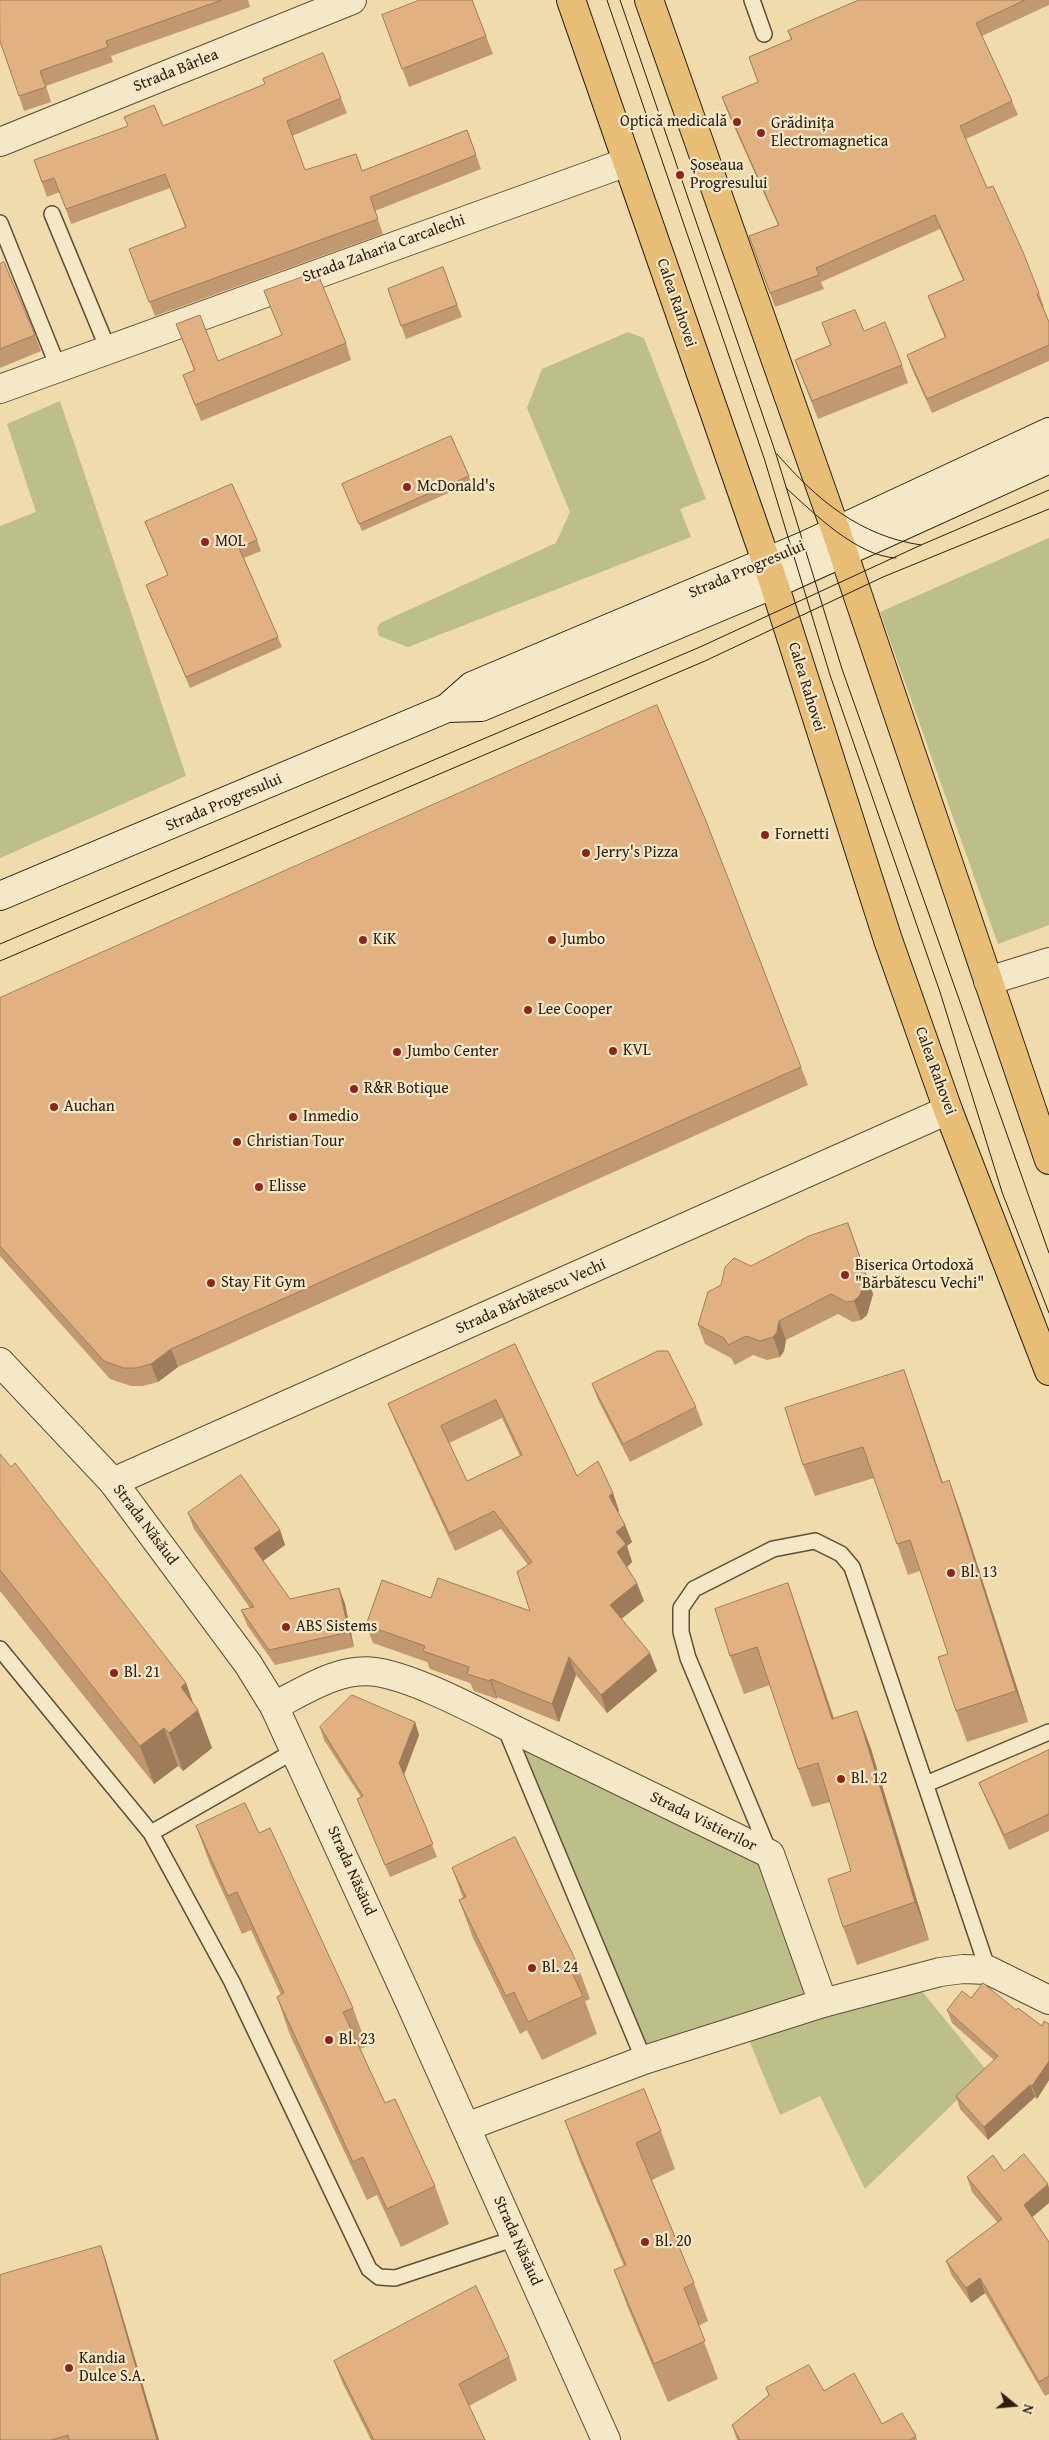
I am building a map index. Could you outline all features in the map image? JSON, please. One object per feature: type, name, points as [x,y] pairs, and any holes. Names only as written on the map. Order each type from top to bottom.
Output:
[{"type":"main road","name":"Calea Rahovei","points":[[571,0],[771,573],[885,930],[948,1110],[1049,1371]]},
{"type":"main road","points":[[648,0],[840,542],[1049,1160]]},
{"type":"street","name":"Strada Bârlea","points":[[0,142],[352,0]]},
{"type":"street","name":"Strada Zaharia Carcalechi","points":[[0,389],[627,162]]},
{"type":"street","name":"Strada Progresului","points":[[840,542],[1049,432]]},
{"type":"street","name":"Strada Progresului","points":[[0,896],[447,708],[472,686],[771,573],[840,542],[1049,459]]},
{"type":"street","points":[[988,981],[1049,962]]},
{"type":"street","name":"Strada Bărbătescu Vechi","points":[[113,1482],[948,1110]]},
{"type":"street","name":"Strada Năsăud","points":[[3,1370],[113,1482],[248,1664],[274,1706],[296,1750],[606,2440]]},
{"type":"street","name":"Strada Vistierilor","points":[[274,1706],[331,1677],[348,1673],[377,1672],[406,1680],[504,1725],[770,1854],[823,2003]]},
{"type":"street","points":[[466,2128],[644,2060],[823,2003],[940,1972],[963,1968],[988,1970],[1049,2000]]},
{"type":"lane","points":[[752,0],[764,34]]},
{"type":"lane","points":[[52,214],[108,349]]},
{"type":"lane","points":[[0,222],[58,367]]},
{"type":"lane","points":[[770,1854],[690,1663],[681,1632],[682,1608],[694,1590],[773,1549],[815,1541],[841,1554],[852,1567],[988,1970]]},
{"type":"lane","points":[[0,1649],[151,1833],[232,1982],[369,2269],[379,2277],[395,2278],[516,2238]]},
{"type":"lane","points":[[504,1725],[644,2060]]},
{"type":"lane","points":[[926,1784],[1049,1732]]},
{"type":"lane","points":[[151,1833],[296,1750]]},
{"type":"green space","points":[[628,332],[644,338],[706,499],[680,509],[691,537],[408,647],[379,636],[377,629],[380,623],[556,543],[570,512],[527,408],[542,369]]},
{"type":"green space","points":[[60,401],[186,776],[0,858],[0,526],[36,512],[7,424]]},
{"type":"green space","points":[[1049,538],[1049,925],[998,944],[880,612]]},
{"type":"green space","points":[[504,1725],[770,1854],[823,2003],[912,1979],[987,2071],[865,2189],[820,2096],[780,2115],[744,2028],[644,2060]]},
{"type":"building","points":[[0,0],[222,0],[106,41],[108,47],[40,71],[46,87],[19,96],[0,41]]},
{"type":"building","points":[[420,0],[472,0],[486,36],[402,69],[382,15]]},
{"type":"building","points":[[859,0],[1025,0],[976,23],[1012,101],[960,126],[987,188],[993,186],[1023,252],[1049,322],[1049,345],[927,399],[907,355],[946,337],[928,296],[964,280],[935,215],[816,268],[819,275],[770,293],[749,236],[779,225],[722,97],[758,82],[749,57],[792,39],[788,31]]},
{"type":"building","points":[[323,53],[341,98],[287,121],[305,170],[356,154],[362,171],[467,130],[476,155],[370,197],[378,219],[149,302],[129,249],[186,227],[165,174],[66,209],[54,178],[42,182],[34,160],[128,126],[124,117],[154,105],[163,126],[265,84],[263,79]]},
{"type":"building","points":[[4,262],[35,335],[0,349],[0,264]]},
{"type":"building","points":[[443,267],[457,305],[401,326],[388,289]]},
{"type":"building","points":[[317,272],[346,343],[195,405],[183,375],[195,370],[176,324],[200,315],[218,361],[282,335],[264,291]]},
{"type":"building","points":[[855,310],[864,331],[885,322],[902,365],[812,401],[795,360],[831,345],[822,323]]},
{"type":"building","name":"McDonald's","points":[[451,436],[469,476],[359,524],[342,484]]},
{"type":"building","points":[[232,484],[257,540],[239,548],[278,637],[186,677],[146,585],[168,575],[145,522]]},
{"type":"building","name":"Jumbo Center","points":[[657,705],[706,821],[801,1067],[171,1349],[151,1364],[136,1368],[124,1368],[104,1361],[0,1246],[0,998]]},
{"type":"building","points":[[848,1223],[866,1275],[860,1295],[854,1301],[846,1302],[831,1294],[779,1321],[777,1332],[773,1337],[760,1341],[746,1336],[728,1345],[724,1338],[698,1325],[708,1292],[721,1285],[725,1267],[734,1258],[751,1266],[809,1236]]},
{"type":"building","points":[[515,1344],[577,1476],[598,1461],[613,1493],[609,1496],[625,1525],[616,1532],[626,1544],[617,1552],[637,1583],[610,1605],[650,1653],[601,1695],[569,1657],[552,1704],[491,1679],[490,1681],[467,1674],[469,1667],[423,1651],[425,1646],[366,1625],[382,1580],[431,1598],[438,1578],[530,1611],[517,1572],[532,1562],[494,1511],[449,1533],[388,1404]],"holes":[[[496,1400],[522,1455],[467,1481],[441,1426]]]},
{"type":"building","points":[[658,1351],[668,1351],[696,1407],[623,1444],[592,1384]]},
{"type":"building","name":"Bl. 13","points":[[904,1370],[942,1483],[949,1480],[1016,1691],[956,1711],[938,1657],[948,1654],[910,1540],[897,1544],[863,1447],[803,1465],[785,1408]]},
{"type":"building","name":"Bl. 21","points":[[0,1454],[11,1467],[15,1463],[186,1683],[181,1687],[198,1710],[169,1733],[164,1728],[140,1746],[0,1570]]},
{"type":"building","points":[[241,1475],[280,1530],[254,1548],[290,1599],[339,1588],[349,1632],[269,1650],[241,1610],[254,1607],[188,1513]]},
{"type":"building","name":"Bl. 12","points":[[788,1583],[832,1719],[857,1711],[915,1902],[843,1927],[828,1879],[851,1871],[818,1763],[798,1769],[757,1647],[730,1656],[715,1609]]},
{"type":"building","points":[[352,1695],[415,1722],[399,1763],[433,1844],[385,1865],[357,1799],[363,1796],[320,1727]]},
{"type":"building","points":[[1049,1750],[1049,1814],[1004,1835],[979,1783]]},
{"type":"building","name":"Bl. 23","points":[[245,1803],[259,1833],[270,1828],[353,2008],[343,2012],[385,2103],[395,2099],[435,2186],[387,2209],[363,2157],[353,2162],[277,1997],[284,1993],[237,1892],[228,1896],[196,1826]]},
{"type":"building","name":"Bl. 24","points":[[515,1837],[576,1961],[568,1964],[583,1996],[528,2022],[514,1992],[506,1996],[459,1900],[466,1897],[452,1868]]},
{"type":"building","points":[[983,1983],[1016,2010],[1018,2008],[1042,2026],[1044,2021],[1049,2024],[1049,2061],[1032,2086],[1030,2085],[984,2127],[956,2096],[998,2056],[947,2010],[962,1991],[971,1998]]},
{"type":"building","name":"Bl. 20","points":[[644,2089],[661,2131],[636,2143],[694,2283],[684,2288],[705,2341],[654,2364],[614,2270],[626,2265],[565,2121]]},
{"type":"building","points":[[1024,2154],[1048,2184],[1024,2205],[1049,2242],[1049,2376],[1039,2382],[980,2278],[966,2288],[946,2261],[1002,2219],[967,2177],[993,2155],[1004,2171]]},
{"type":"building","name":"Kandia Dulce S.A.","points":[[101,2246],[157,2440],[69,2440],[68,2435],[51,2440],[0,2440],[0,2275]]},
{"type":"building","points":[[476,2286],[509,2357],[459,2384],[485,2440],[374,2440],[334,2361]]},
{"type":"building","points":[[809,2365],[824,2391],[854,2373],[882,2424],[902,2413],[916,2436],[909,2440],[740,2440],[732,2425],[769,2395],[766,2388]]},
{"type":"tram line","points":[[607,0],[764,458],[830,675],[940,992],[1002,1192],[1049,1313]]},
{"type":"tram line","points":[[620,0],[775,451],[842,669],[1049,1253]]},
{"type":"tram line","points":[[777,454],[824,501],[841,513],[878,533],[921,545]]},
{"type":"tram line","points":[[786,488],[836,532],[851,542],[866,550],[896,558]]},
{"type":"tram line","points":[[0,944],[700,647],[921,545],[1049,490]]},
{"type":"tram line","points":[[0,961],[705,661],[883,577],[1049,509]]},
{"type":"place","name":"Optică medicală","points":[[737,122]]},
{"type":"place","name":"Grădinița Electromagnetica","points":[[761,133]]},
{"type":"place","name":"Șoseaua Progresului","points":[[680,175]]},
{"type":"place","name":"McDonald's","points":[[407,487]]},
{"type":"place","name":"MOL","points":[[205,542]]},
{"type":"place","name":"Fornetti","points":[[765,835]]},
{"type":"place","name":"Jerry's Pizza","points":[[586,853]]},
{"type":"place","name":"KiK","points":[[363,940]]},
{"type":"place","name":"Jumbo","points":[[552,940]]},
{"type":"place","name":"Lee Cooper","points":[[528,1010]]},
{"type":"place","name":"KVL","points":[[613,1051]]},
{"type":"place","name":"Jumbo Center","points":[[397,1052]]},
{"type":"place","name":"R&R Botique","points":[[354,1089]]},
{"type":"place","name":"Auchan","points":[[54,1107]]},
{"type":"place","name":"Inmedio","points":[[293,1117]]},
{"type":"place","name":"Christian Tour","points":[[237,1142]]},
{"type":"place","name":"Elisse","points":[[259,1187]]},
{"type":"place","name":"Biserica Ortodoxă \"Bărbătescu Vechi\"","points":[[845,1275]]},
{"type":"place","name":"Stay Fit Gym","points":[[211,1283]]},
{"type":"place","name":"Bl. 13","points":[[951,1573]]},
{"type":"place","name":"ABS Sistems","points":[[286,1627]]},
{"type":"place","name":"Bl. 21","points":[[114,1673]]},
{"type":"place","name":"Bl. 12","points":[[841,1779]]},
{"type":"place","name":"Bl. 24","points":[[532,1968]]},
{"type":"place","name":"Bl. 23","points":[[329,2040]]},
{"type":"place","name":"Bl. 20","points":[[645,2242]]},
{"type":"place","name":"Kandia Dulce S.A.","points":[[69,2368]]}]
